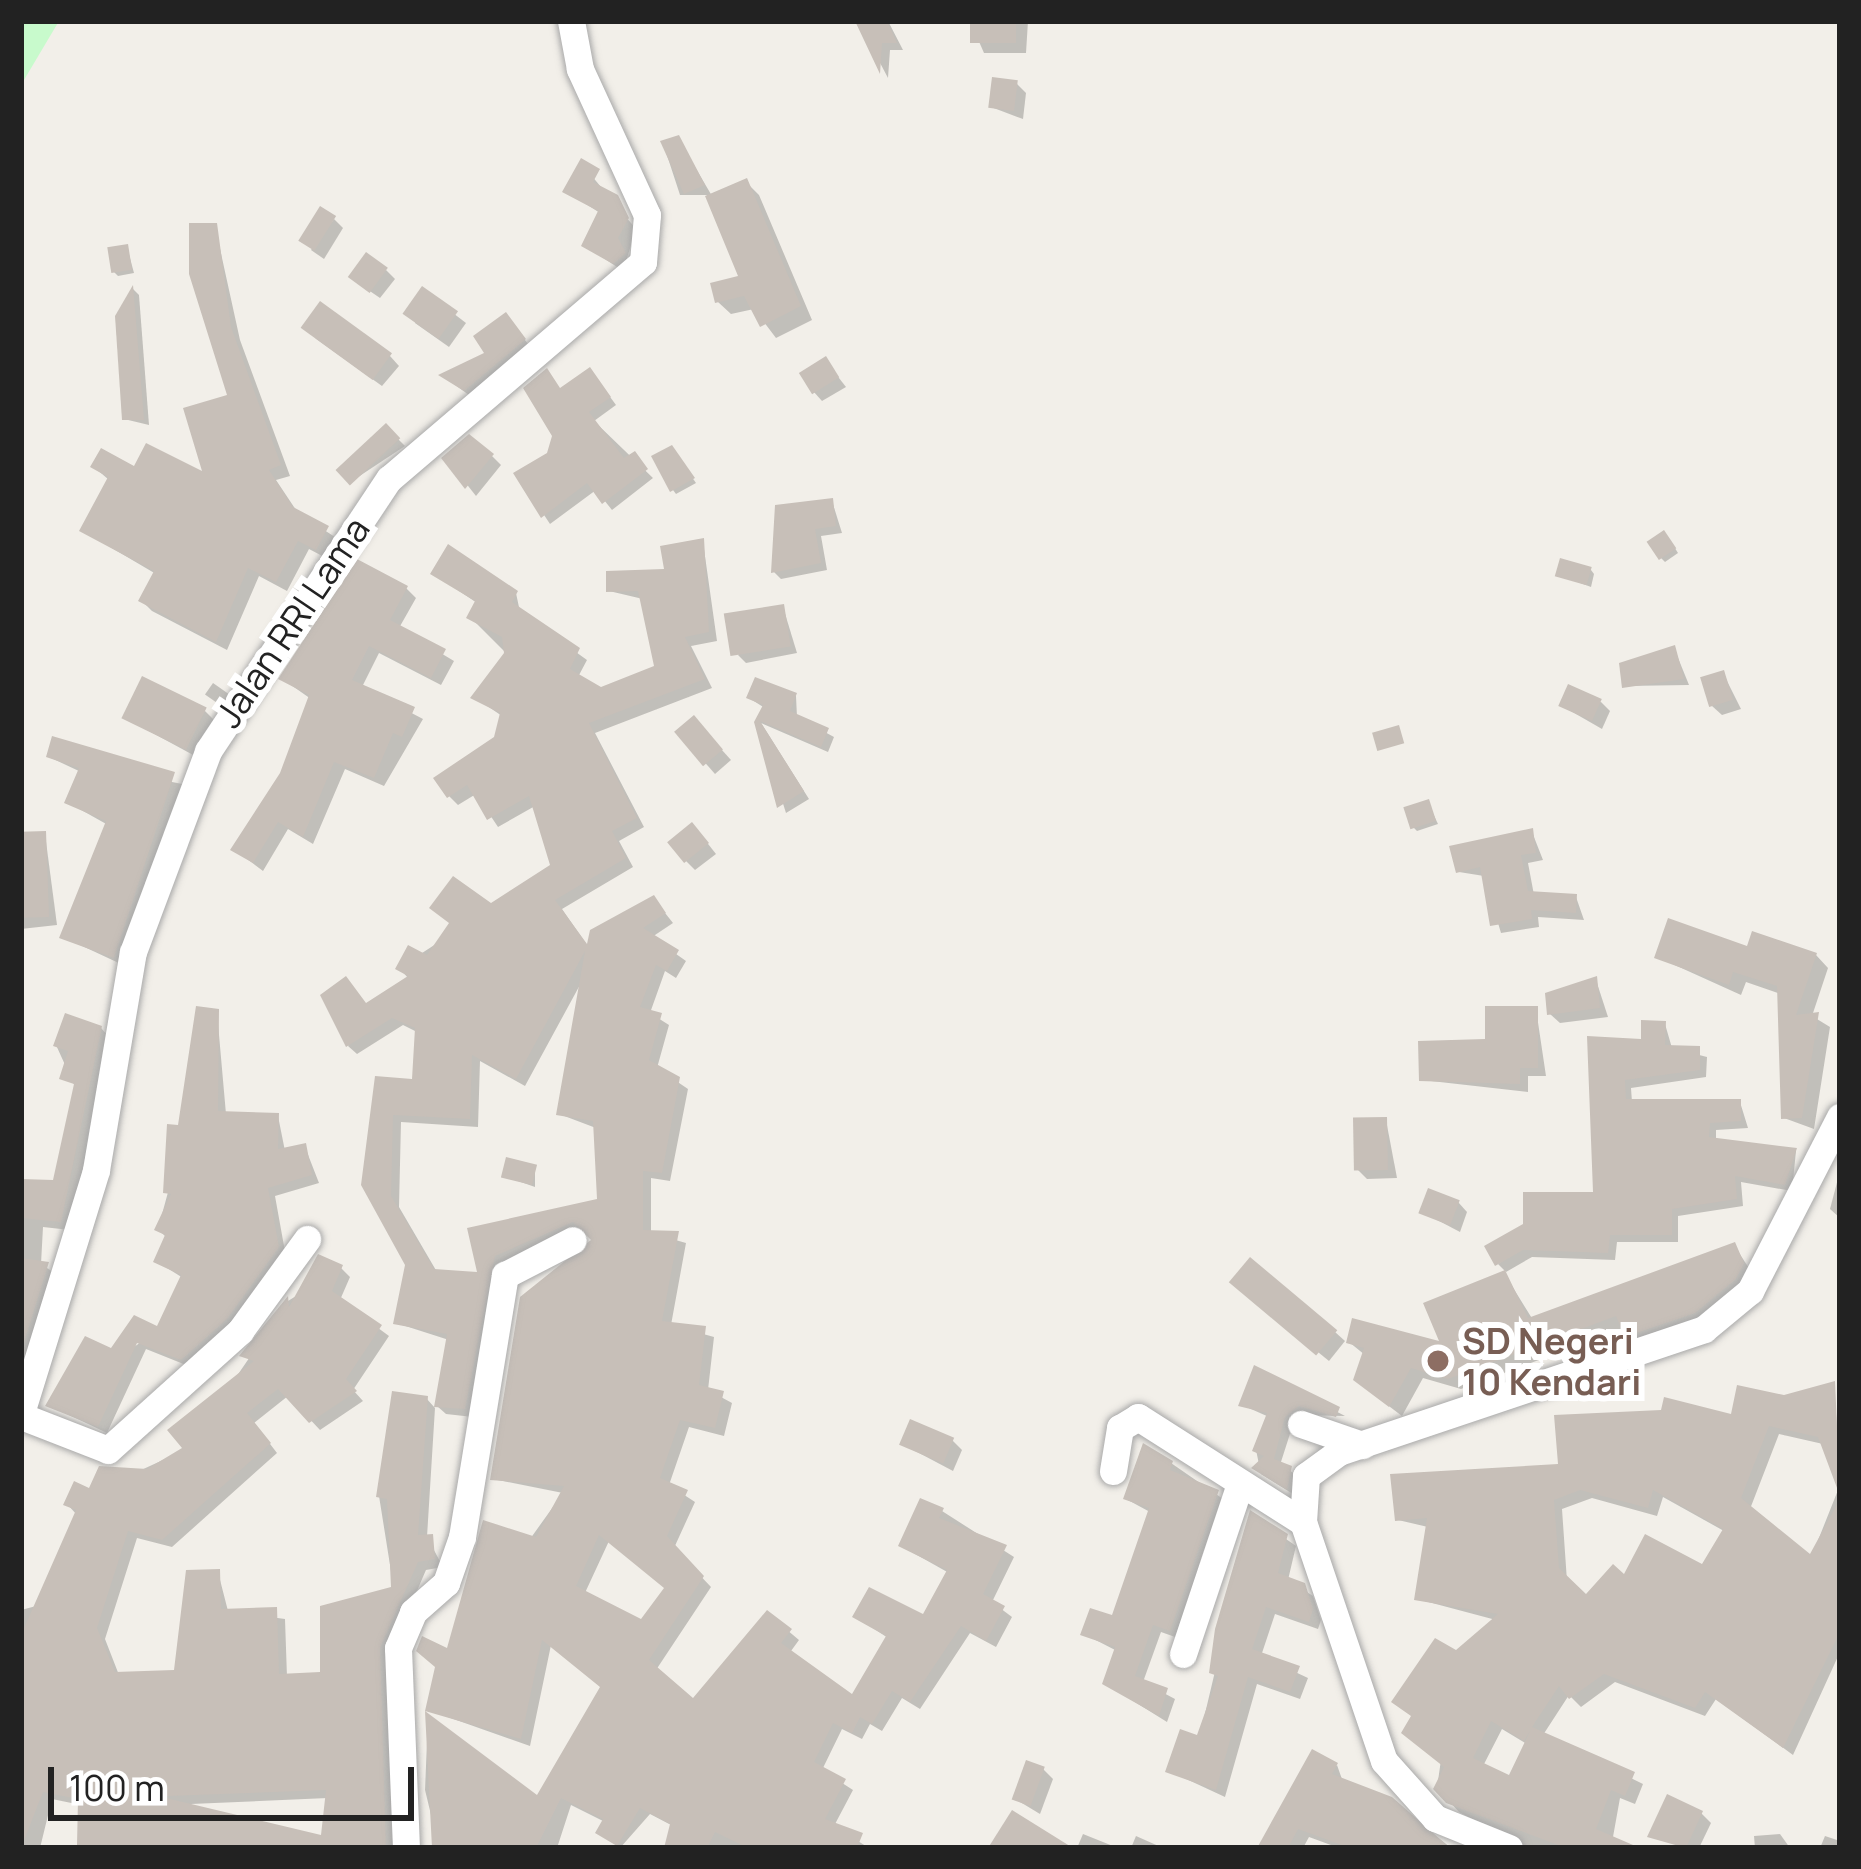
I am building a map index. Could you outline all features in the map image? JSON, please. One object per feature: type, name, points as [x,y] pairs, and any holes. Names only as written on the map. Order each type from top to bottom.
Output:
[{"type":"street","name":"Jalan RRI Lama","points":[[21,1414],[96,1170],[133,952],[196,776],[261,657],[389,479],[488,384],[636,274],[647,215],[614,152],[571,21]]},
{"type":"street","points":[[1509,1848],[1435,1818],[1384,1760],[1304,1522],[1314,1466],[1362,1444],[1705,1329],[1750,1291],[1840,1117]]},
{"type":"street","points":[[21,1414],[108,1450],[240,1331],[308,1239]]},
{"type":"street","points":[[406,1848],[394,1723],[403,1629],[446,1583],[462,1537],[506,1275],[573,1240]]},
{"type":"street","points":[[1113,1472],[1120,1428],[1138,1417],[1304,1522]]},
{"type":"street","points":[[1301,1424],[1362,1444]]},
{"type":"street","points":[[1183,1654],[1240,1484]]},
{"type":"green space","points":[[21,21],[59,21],[21,85]]},
{"type":"building","points":[[855,21],[887,21],[897,43],[882,43],[880,74]]},
{"type":"building","points":[[970,21],[1016,21],[1016,43],[970,43]]},
{"type":"building","points":[[992,77],[1018,80],[1014,111],[988,108]]},
{"type":"building","points":[[679,135],[705,185],[684,194],[660,141]]},
{"type":"building","points":[[581,158],[600,169],[593,182],[618,195],[629,218],[618,238],[626,253],[613,264],[581,246],[598,211],[562,192]]},
{"type":"building","points":[[747,178],[801,306],[760,327],[744,296],[715,303],[710,283],[738,276],[705,196]]},
{"type":"building","points":[[320,206],[336,216],[314,251],[298,241]]},
{"type":"building","points":[[189,223],[217,223],[231,327],[281,465],[269,470],[293,507],[329,526],[316,550],[298,541],[276,582],[248,568],[216,642],[138,601],[154,571],[79,531],[108,477],[90,467],[101,448],[134,466],[146,443],[202,471],[183,408],[227,395],[189,274]]},
{"type":"building","points":[[128,244],[132,270],[111,273],[107,247]]},
{"type":"building","points":[[366,252],[388,268],[370,293],[348,277]]},
{"type":"building","points":[[133,285],[144,420],[122,420],[115,316]]},
{"type":"building","points":[[422,286],[458,311],[439,339],[402,314]]},
{"type":"building","points":[[320,301],[392,353],[373,380],[301,328]]},
{"type":"building","points":[[506,312],[526,339],[464,391],[438,375],[484,353],[473,336]]},
{"type":"building","points":[[826,356],[839,377],[812,394],[799,373]]},
{"type":"building","points":[[590,367],[611,397],[589,412],[624,458],[635,451],[648,469],[602,504],[587,483],[541,518],[513,473],[547,453],[552,436],[523,388],[547,368],[560,388]]},
{"type":"building","points":[[386,423],[400,438],[350,485],[336,470]]},
{"type":"building","points":[[469,434],[494,454],[465,489],[441,458]]},
{"type":"building","points":[[672,445],[695,478],[670,492],[651,456]]},
{"type":"building","points":[[833,498],[836,526],[815,529],[821,563],[771,573],[775,505]]},
{"type":"building","points":[[1664,530],[1676,548],[1659,560],[1647,542]]},
{"type":"building","points":[[704,538],[709,632],[685,637],[705,679],[589,723],[637,818],[612,831],[626,858],[555,900],[587,944],[590,930],[654,895],[666,913],[643,928],[679,950],[667,971],[656,965],[640,1007],[662,1013],[649,1060],[680,1077],[662,1173],[643,1171],[643,1230],[679,1231],[662,1321],[706,1326],[699,1385],[724,1391],[715,1428],[680,1420],[660,1478],[688,1490],[667,1536],[704,1576],[649,1660],[693,1698],[767,1610],[792,1629],[781,1643],[852,1694],[886,1636],[852,1617],[869,1587],[923,1614],[947,1570],[898,1546],[920,1498],[944,1508],[939,1518],[1007,1545],[983,1594],[1005,1606],[986,1641],[961,1626],[910,1702],[892,1691],[872,1724],[860,1717],[852,1733],[833,1723],[814,1762],[846,1779],[825,1819],[863,1833],[857,1848],[748,1848],[715,1832],[707,1848],[664,1848],[670,1824],[640,1808],[617,1846],[595,1833],[603,1819],[561,1798],[536,1848],[432,1848],[425,1711],[435,1667],[416,1651],[422,1636],[447,1648],[483,1520],[536,1537],[564,1486],[490,1480],[520,1297],[591,1240],[573,1222],[495,1256],[465,1409],[434,1407],[447,1334],[393,1324],[405,1265],[361,1185],[375,1076],[412,1079],[415,1028],[392,1018],[346,1047],[320,995],[346,976],[366,1003],[408,976],[395,969],[408,945],[427,955],[449,923],[429,908],[453,876],[491,903],[550,865],[529,796],[487,820],[467,785],[447,798],[433,778],[494,737],[500,713],[470,698],[504,653],[502,637],[466,618],[475,601],[430,574],[448,544],[518,591],[512,602],[580,648],[570,669],[601,687],[654,666],[638,591],[606,592],[606,571],[664,569],[660,546]],"holes":[[[585,951],[556,1115],[593,1121],[597,1199],[467,1228],[477,1272],[434,1269],[391,1196],[393,1115],[470,1119],[472,1055],[516,1079]],[[599,1535],[664,1588],[641,1619],[576,1586]],[[542,1640],[600,1687],[537,1795],[425,1711],[521,1739]]]},
{"type":"building","points":[[1560,558],[1592,567],[1586,585],[1555,576]]},
{"type":"building","points":[[357,559],[408,586],[390,620],[446,649],[431,678],[369,646],[352,680],[415,707],[402,737],[393,733],[374,778],[334,762],[303,837],[278,822],[253,863],[230,850],[280,773],[309,695],[278,679]]},
{"type":"building","points":[[784,604],[791,646],[730,656],[724,614]]},
{"type":"building","points":[[1675,645],[1684,679],[1622,688],[1619,663]]},
{"type":"building","points":[[1724,670],[1733,700],[1709,707],[1700,677]]},
{"type":"building","points":[[142,676],[207,708],[186,750],[121,718]]},
{"type":"building","points":[[755,677],[797,693],[790,711],[829,728],[821,747],[760,721],[804,791],[777,808],[754,722],[763,705],[746,698]]},
{"type":"building","points":[[1568,684],[1602,699],[1592,721],[1558,706]]},
{"type":"building","points":[[694,715],[723,749],[703,766],[674,732]]},
{"type":"building","points":[[1399,725],[1404,743],[1377,751],[1372,733]]},
{"type":"building","points":[[52,736],[175,772],[114,958],[59,938],[106,821],[64,803],[79,768],[46,757]]},
{"type":"building","points":[[1429,799],[1436,821],[1410,829],[1403,807]]},
{"type":"building","points":[[692,822],[709,843],[684,863],[667,842]]},
{"type":"building","points":[[1533,828],[1536,853],[1521,855],[1528,891],[1577,894],[1576,913],[1531,910],[1532,919],[1490,926],[1480,867],[1456,873],[1449,846]]},
{"type":"building","points":[[46,831],[49,917],[24,918],[21,832]]},
{"type":"building","points":[[1668,918],[1747,946],[1752,931],[1817,953],[1796,1015],[1819,1012],[1802,1118],[1781,1119],[1777,986],[1733,972],[1729,985],[1654,958]]},
{"type":"building","points":[[1597,976],[1600,1008],[1547,1015],[1545,993]]},
{"type":"building","points":[[196,1006],[219,1009],[218,1111],[279,1113],[278,1149],[306,1143],[312,1175],[268,1188],[279,1247],[227,1319],[181,1360],[137,1343],[98,1427],[45,1406],[85,1336],[111,1348],[134,1315],[157,1326],[181,1275],[153,1262],[165,1235],[154,1230],[171,1194],[163,1193],[167,1124],[178,1125]]},
{"type":"building","points":[[1485,1006],[1538,1006],[1538,1068],[1520,1068],[1520,1084],[1419,1081],[1418,1041],[1485,1039]]},
{"type":"building","points":[[65,1013],[102,1026],[61,1222],[21,1218],[21,1179],[53,1180],[74,1084],[59,1079],[68,1051],[53,1046]]},
{"type":"building","points":[[1641,1020],[1666,1021],[1665,1045],[1700,1046],[1700,1070],[1625,1080],[1626,1099],[1741,1099],[1741,1121],[1710,1123],[1709,1137],[1797,1148],[1785,1185],[1735,1176],[1737,1199],[1672,1209],[1672,1235],[1610,1235],[1608,1253],[1523,1250],[1495,1266],[1484,1246],[1523,1224],[1523,1192],[1593,1192],[1587,1036],[1641,1039]]},
{"type":"building","points":[[1387,1117],[1388,1170],[1354,1171],[1353,1118]]},
{"type":"building","points":[[506,1157],[537,1165],[532,1185],[501,1177]]},
{"type":"building","points":[[1428,1188],[1460,1200],[1450,1225],[1418,1213]]},
{"type":"building","points":[[1735,1242],[1744,1263],[1736,1279],[1695,1313],[1625,1337],[1616,1316],[1448,1379],[1411,1368],[1389,1407],[1353,1380],[1364,1348],[1346,1343],[1352,1318],[1439,1341],[1423,1303],[1505,1270],[1528,1318]]},
{"type":"building","points":[[318,1254],[343,1265],[332,1291],[382,1325],[346,1379],[357,1391],[309,1423],[278,1389],[247,1413],[271,1443],[162,1540],[128,1531],[97,1628],[115,1672],[174,1670],[186,1570],[220,1569],[221,1609],[277,1607],[279,1674],[320,1672],[320,1606],[391,1587],[387,1499],[376,1497],[392,1391],[428,1396],[418,1535],[433,1534],[435,1559],[418,1562],[380,1648],[386,1848],[77,1845],[78,1799],[43,1792],[21,1848],[21,1635],[76,1510],[63,1505],[74,1481],[89,1488],[99,1466],[147,1469],[182,1448],[167,1430],[254,1361],[239,1356],[288,1296],[289,1307]],"holes":[[[326,1790],[321,1835],[166,1798]]]},
{"type":"building","points":[[1250,1257],[1337,1330],[1316,1356],[1229,1282]]},
{"type":"building","points":[[21,1258],[49,1262],[21,1352]]},
{"type":"building","points":[[1254,1365],[1340,1407],[1336,1417],[1299,1406],[1285,1417],[1274,1459],[1292,1466],[1287,1490],[1251,1468],[1264,1456],[1252,1451],[1267,1413],[1238,1406]]},
{"type":"building","points":[[1835,1381],[1840,1496],[1818,1437],[1769,1426],[1741,1498],[1810,1554],[1840,1499],[1840,1632],[1783,1748],[1705,1692],[1695,1708],[1604,1674],[1569,1699],[1559,1686],[1532,1727],[1635,1772],[1625,1796],[1611,1790],[1596,1829],[1640,1848],[1566,1848],[1446,1803],[1433,1789],[1444,1767],[1401,1733],[1411,1716],[1391,1702],[1435,1638],[1456,1650],[1498,1614],[1414,1600],[1427,1518],[1395,1521],[1390,1474],[1558,1464],[1554,1415],[1661,1410],[1664,1397],[1731,1414],[1737,1385],[1784,1395]],"holes":[[[1580,1490],[1648,1508],[1653,1490],[1723,1529],[1702,1564],[1645,1534],[1624,1574],[1613,1564],[1586,1594],[1559,1568],[1554,1500]],[[1491,1721],[1524,1741],[1530,1731],[1509,1775],[1473,1758]]]},
{"type":"building","points":[[910,1419],[954,1438],[943,1464],[899,1445]]},
{"type":"building","points":[[1143,1443],[1173,1461],[1170,1470],[1219,1490],[1170,1631],[1153,1625],[1135,1676],[1168,1688],[1159,1716],[1102,1684],[1115,1647],[1080,1635],[1090,1608],[1112,1615],[1149,1508],[1123,1499]]},
{"type":"building","points":[[1250,1510],[1288,1534],[1278,1573],[1305,1583],[1313,1609],[1309,1622],[1266,1607],[1252,1649],[1300,1666],[1290,1692],[1248,1677],[1216,1790],[1165,1772],[1180,1729],[1197,1735],[1218,1676],[1209,1673],[1215,1629]]},
{"type":"building","points":[[1312,1749],[1338,1763],[1332,1774],[1392,1797],[1450,1848],[1350,1848],[1298,1829],[1288,1848],[1257,1848]]},
{"type":"building","points":[[1026,1760],[1045,1767],[1030,1806],[1012,1799]]},
{"type":"building","points":[[1667,1794],[1703,1811],[1686,1848],[1647,1837]]},
{"type":"building","points":[[1012,1810],[1073,1848],[988,1848]]},
{"type":"place","name":"SD Negeri 10 Kendari","points":[[1438,1361]]}]
